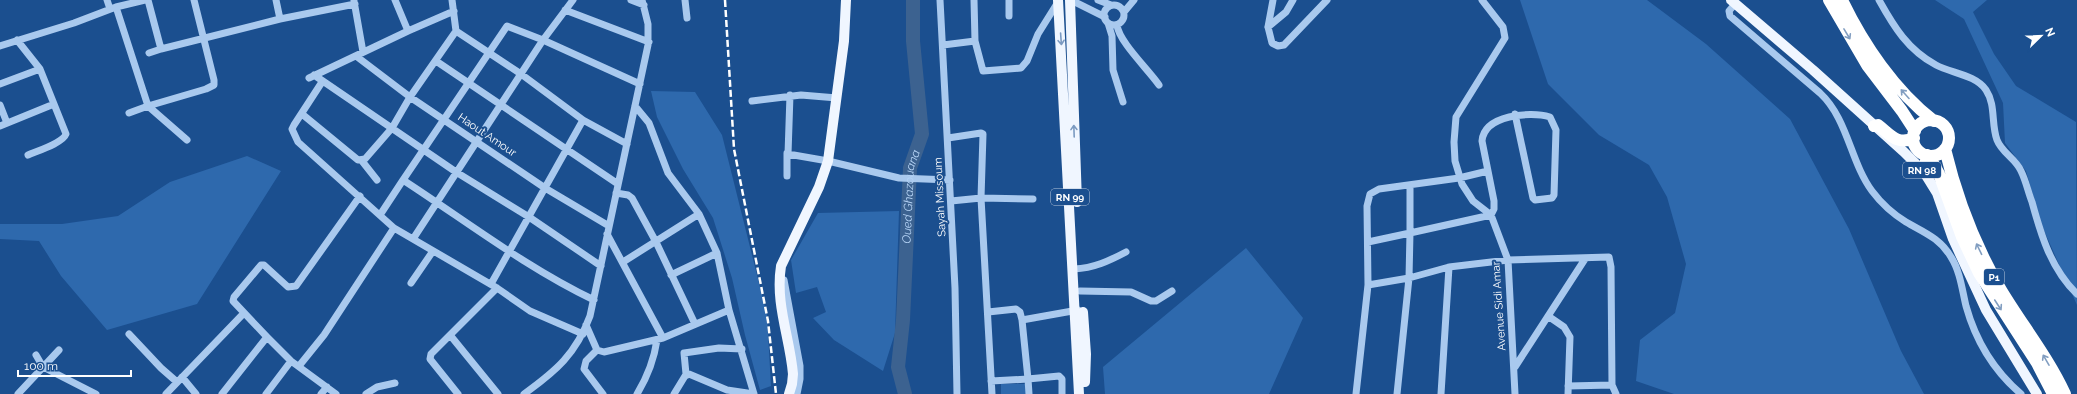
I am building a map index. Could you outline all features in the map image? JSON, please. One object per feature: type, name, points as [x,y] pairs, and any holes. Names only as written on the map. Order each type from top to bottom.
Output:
[{"type":"highway","points":[[1828,0],[1867,65],[1902,111],[1920,147]]},
{"type":"highway","points":[[1842,0],[1868,45],[1891,76],[1914,103],[1934,121],[1944,126],[1948,132],[1949,138],[1945,149],[1938,154],[1897,140],[1878,125],[1874,126]]},
{"type":"highway","points":[[1921,169],[1920,147],[1922,123],[1934,121]]},
{"type":"highway","points":[[1897,146],[1920,147]]},
{"type":"highway","name":"P1","points":[[1920,147],[1939,174],[1962,237],[1979,273],[2037,363],[2053,394]]},
{"type":"highway","name":"P1","points":[[1945,149],[1956,192],[1981,252],[2002,291],[2036,342],[2064,394]]},
{"type":"main road","points":[[788,394],[792,384],[792,363],[783,319],[778,281],[780,266],[819,187],[828,161],[844,41],[846,0]]},
{"type":"main road","name":"RN 99","points":[[1070,0],[1067,64],[1079,310],[1079,394]]},
{"type":"main road","name":"RN 99","points":[[1058,1],[1067,64]]},
{"type":"main road","name":"RN 98","points":[[1732,2],[1813,70],[1921,169],[1938,197],[1953,239],[1986,310],[2037,394]]},
{"type":"main road","name":"RN 99","points":[[1077,269],[1080,291],[1079,310],[1086,354],[1085,394]]},
{"type":"street","points":[[107,0],[113,8],[148,106],[187,140]]},
{"type":"street","points":[[0,46],[74,23],[113,8],[146,0],[161,49]]},
{"type":"street","points":[[129,113],[212,86],[214,80],[194,0]]},
{"type":"street","points":[[276,0],[280,19]]},
{"type":"street","points":[[395,0],[408,31]]},
{"type":"street","points":[[362,161],[392,128],[410,97],[456,30],[452,0]]},
{"type":"street","points":[[413,239],[436,201],[500,104],[543,40],[573,0]]},
{"type":"street","points":[[524,394],[552,373],[577,345],[583,334],[594,300],[649,42],[648,24],[643,2],[631,0]]},
{"type":"street","points":[[685,0],[687,18]]},
{"type":"street","name":"Sayah Missoum","points":[[940,0],[951,200],[957,394]]},
{"type":"street","points":[[974,0],[975,41],[983,70],[1021,68],[1027,61],[1038,34],[1058,1]]},
{"type":"street","points":[[1008,0],[1009,16]]},
{"type":"street","points":[[1070,0],[1117,25]]},
{"type":"street","points":[[1098,0],[1111,6],[1117,6],[1124,12]]},
{"type":"street","points":[[1117,25],[1123,20],[1124,12],[1134,0]]},
{"type":"street","points":[[1273,0],[1268,27],[1272,43],[1278,46],[1284,45],[1327,0]]},
{"type":"street","points":[[1268,27],[1286,12],[1293,0]]},
{"type":"street","points":[[1482,0],[1505,32],[1505,38],[1456,117],[1454,142],[1455,161],[1459,178],[1473,202],[1491,215]]},
{"type":"street","points":[[1879,0],[1896,31],[1917,53],[1946,70],[1975,80],[1987,91],[1991,101],[1999,144],[2020,168],[2045,245],[2063,277],[2077,294]]},
{"type":"street","points":[[149,54],[161,49],[203,38],[355,2],[363,52]]},
{"type":"street","points":[[1732,2],[1729,11],[1730,16],[1830,103],[1838,116],[1860,172],[1879,200],[1896,215],[1936,239],[1947,250],[1957,269],[1970,322],[1981,346],[1995,369],[2021,394]]},
{"type":"street","points":[[1111,6],[1105,11],[1106,20],[1112,36],[1113,70],[1122,102]]},
{"type":"street","points":[[565,10],[649,42]]},
{"type":"street","points":[[454,11],[312,76],[456,172],[529,217],[601,266]]},
{"type":"street","points":[[1117,25],[1118,31],[1127,45],[1150,71],[1159,85]]},
{"type":"street","points":[[380,215],[468,83],[509,26],[640,84]]},
{"type":"street","points":[[456,30],[521,74],[583,120],[627,144]]},
{"type":"street","points":[[17,40],[40,69],[66,136],[57,143],[28,155]]},
{"type":"street","points":[[942,45],[975,41]]},
{"type":"street","name":"Haout Amour","points":[[356,56],[410,97],[545,188],[609,226]]},
{"type":"street","points":[[436,61],[618,184]]},
{"type":"street","points":[[0,84],[40,69]]},
{"type":"street","points":[[322,82],[292,130],[298,142],[394,228],[494,286],[530,310],[583,334]]},
{"type":"street","points":[[787,176],[790,95]]},
{"type":"street","points":[[752,101],[790,95],[837,98]]},
{"type":"street","points":[[0,126],[54,104]]},
{"type":"street","points":[[0,106],[7,123]]},
{"type":"street","points":[[635,106],[648,123],[668,173],[699,214],[717,253],[729,310],[742,349],[754,394],[726,392],[686,374]]},
{"type":"street","points":[[302,114],[358,160],[362,161],[378,180]]},
{"type":"street","points":[[1491,215],[1494,209],[1494,201],[1482,135],[1496,123],[1516,114],[1543,115],[1550,117],[1554,123],[1556,130],[1554,190],[1552,198],[1535,200],[1533,198],[1516,114]]},
{"type":"street","points":[[458,394],[430,357],[494,286],[509,251],[583,120]]},
{"type":"street","points":[[948,138],[981,133],[983,134],[981,198],[992,394]]},
{"type":"street","points":[[787,153],[899,178],[950,180]]},
{"type":"street","points":[[1356,394],[1368,285],[1367,206],[1370,194],[1378,188],[1410,186],[1459,178],[1488,171]]},
{"type":"street","points":[[403,180],[558,282],[594,300]]},
{"type":"street","points":[[1397,394],[1409,278],[1410,186]]},
{"type":"street","points":[[616,193],[628,195],[632,198],[656,242],[695,324]]},
{"type":"street","points":[[336,394],[292,361],[244,313],[233,299],[259,267],[264,265],[288,287],[296,286],[360,196]]},
{"type":"street","points":[[951,200],[981,198],[1033,199]]},
{"type":"street","points":[[623,262],[699,214]]},
{"type":"street","points":[[1368,242],[1491,215]]},
{"type":"street","name":"Avenue Sidi Amar","points":[[1491,215],[1508,260],[1516,394]]},
{"type":"street","points":[[299,366],[324,335],[394,228]]},
{"type":"street","points":[[607,234],[623,262],[660,339],[653,362],[637,394]]},
{"type":"street","points":[[412,283],[433,251]]},
{"type":"street","points":[[1077,269],[1108,262],[1126,252]]},
{"type":"street","points":[[672,275],[717,253]]},
{"type":"street","points":[[786,254],[784,282],[800,366],[800,379],[797,394]]},
{"type":"street","points":[[1368,285],[1409,278],[1450,267],[1508,260],[1585,259],[1603,256],[1609,257],[1611,260],[1612,385],[1616,394]]},
{"type":"street","points":[[1515,367],[1585,259]]},
{"type":"street","points":[[1441,394],[1450,267]]},
{"type":"street","points":[[1080,291],[1131,292],[1151,301],[1156,300],[1172,291]]},
{"type":"street","points":[[988,312],[1016,309],[1020,312],[1029,394]]},
{"type":"street","points":[[597,350],[604,352],[660,339],[729,310]]},
{"type":"street","points":[[1022,320],[1079,310]]},
{"type":"street","points":[[166,394],[244,313]]},
{"type":"street","points":[[1548,316],[1564,327],[1570,337],[1568,394]]},
{"type":"street","points":[[586,325],[597,350]]},
{"type":"street","points":[[129,334],[161,368],[196,394]]},
{"type":"street","points":[[450,335],[498,394]]},
{"type":"street","points":[[222,394],[267,337]]},
{"type":"street","points":[[674,394],[686,374],[684,353],[718,348],[742,349]]},
{"type":"street","points":[[18,394],[59,350]]},
{"type":"street","points":[[597,350],[586,361],[584,369],[603,394]]},
{"type":"street","points":[[36,355],[43,367],[96,394]]},
{"type":"street","points":[[266,394],[292,361]]},
{"type":"street","points":[[991,382],[1059,376],[1062,379],[1062,394]]},
{"type":"street","points":[[366,394],[378,387],[395,383]]},
{"type":"street","points":[[1568,386],[1612,385]]},
{"type":"street","points":[[321,394],[327,387]]},
{"type":"shaded area","points":[[1520,0],[1647,0],[1706,44],[1790,119],[1849,229],[1901,351],[1924,394],[1674,394],[1636,381],[1640,340],[1675,313],[1686,264],[1667,197],[1649,165],[1599,135],[1548,84]]},
{"type":"shaded area","points":[[1935,0],[1987,0],[1973,12],[1994,54],[2016,86],[2076,122],[2077,305],[2042,226],[2026,171],[2005,143],[2003,103],[1964,19]]},
{"type":"shaded area","points":[[651,91],[695,92],[722,135],[767,315],[771,386],[760,390],[745,335],[732,278],[713,218],[683,169],[657,117]]},
{"type":"shaded area","points":[[247,156],[281,171],[197,304],[107,330],[61,276],[39,241],[0,239],[0,224],[62,224],[118,216],[170,182]]},
{"type":"shaded area","points":[[899,211],[895,333],[883,371],[834,340],[813,318],[826,312],[817,287],[796,293],[791,260],[818,213]]},
{"type":"shaded area","points":[[1246,248],[1303,318],[1269,394],[1105,394],[1103,367]]},
{"type":"shaded area","points":[[1001,384],[1026,384],[1026,394],[1001,394]]},
{"type":"waterway","name":"Oued Ghazouana","points":[[905,394],[898,367],[903,320],[910,168],[922,134],[913,41],[913,0]]},
{"type":"railway","points":[[725,0],[734,149],[768,321],[776,394]]}]
